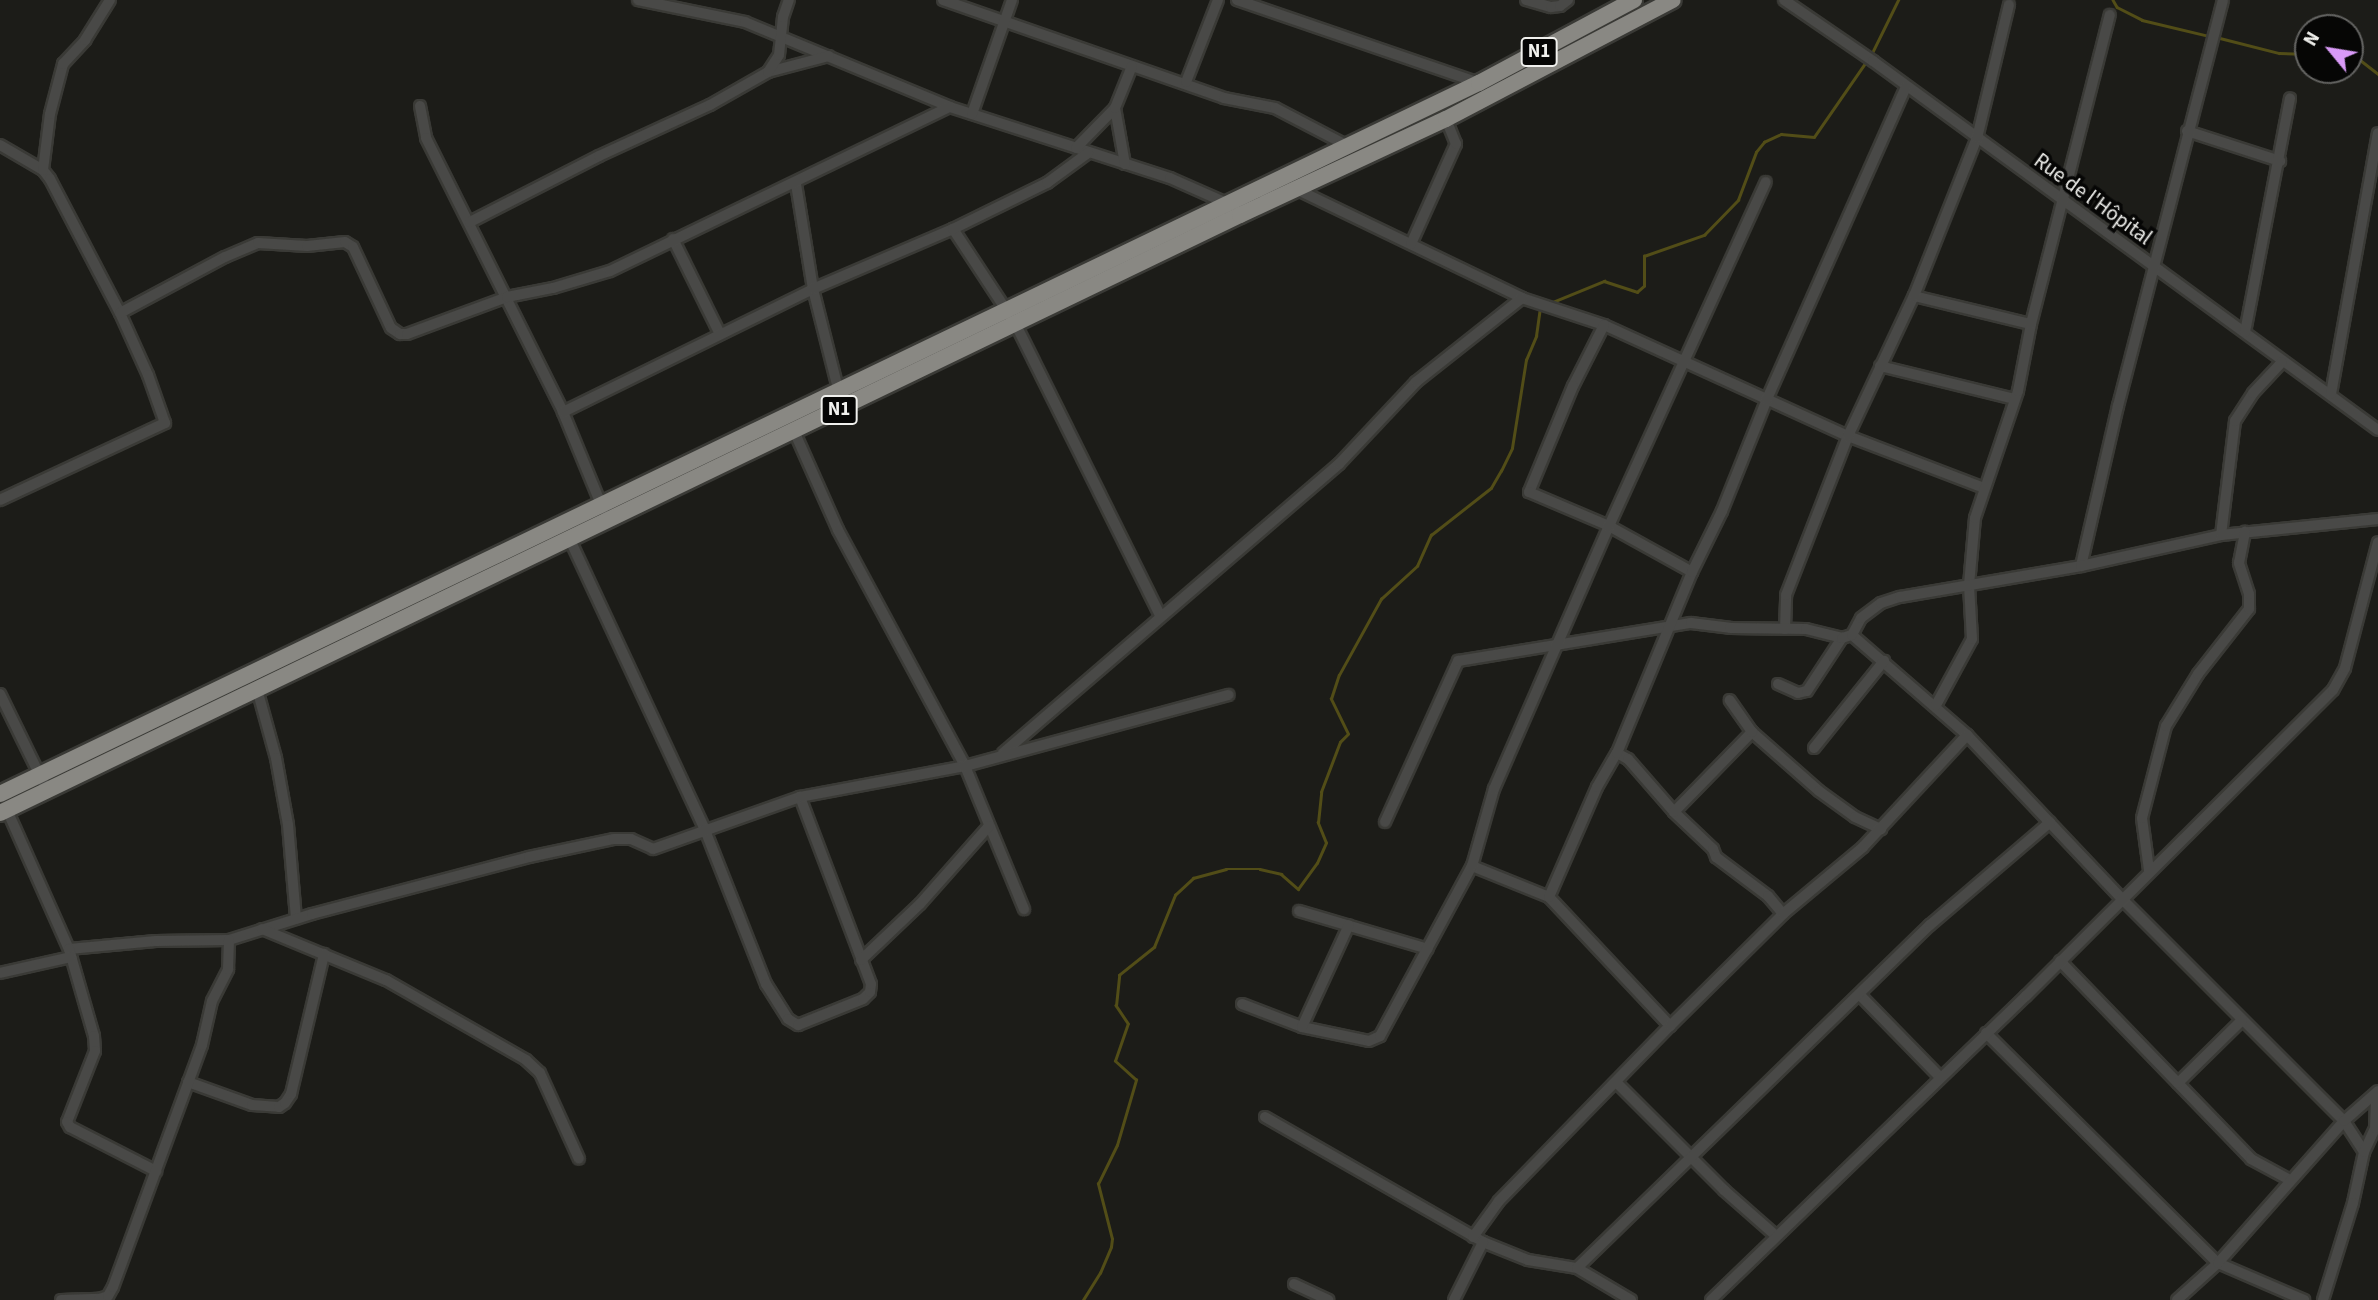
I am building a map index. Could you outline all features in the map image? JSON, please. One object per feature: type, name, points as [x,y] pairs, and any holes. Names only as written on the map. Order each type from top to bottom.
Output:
[{"type":"highway","name":"N1","points":[[3,812],[43,783],[602,505],[1016,325],[1348,146],[1479,83],[1634,0]]},
{"type":"highway","name":"N1","points":[[0,794],[43,783],[257,688],[570,540],[794,430],[840,401],[1007,310],[1235,209],[1298,190],[1446,119],[1674,0]]},
{"type":"street","points":[[43,170],[50,114],[63,64],[85,40],[110,0]]},
{"type":"street","points":[[638,0],[727,16],[781,35],[950,107],[1170,178],[1235,209]]},
{"type":"street","points":[[768,72],[779,55],[789,0]]},
{"type":"street","points":[[943,0],[1132,66],[1186,82],[1224,98],[1286,112],[1348,146]]},
{"type":"street","points":[[972,114],[1012,0]]},
{"type":"street","points":[[1186,82],[1218,0]]},
{"type":"street","points":[[1237,0],[1479,83]]},
{"type":"street","points":[[1526,0],[1551,7],[1560,6],[1568,0]]},
{"type":"street","name":"Rue de l'Hôpital","points":[[1784,0],[1869,58],[2378,430]]},
{"type":"street","points":[[2081,566],[2187,131],[2222,3],[2234,0]]},
{"type":"street","points":[[1785,629],[1786,595],[1848,436],[1914,296],[1977,138],[2009,5]]},
{"type":"street","points":[[1936,705],[1972,639],[1969,585],[1975,518],[2014,399],[2110,15]]},
{"type":"street","points":[[470,222],[599,156],[710,105],[768,72],[829,56]]},
{"type":"street","points":[[1076,148],[1115,108],[1132,66]]},
{"type":"street","points":[[1549,897],[1597,787],[1617,753],[1692,572],[1722,510],[1906,87]]},
{"type":"street","points":[[2245,332],[2290,98]]},
{"type":"street","points":[[420,106],[426,138],[563,412],[607,522]]},
{"type":"street","points":[[120,313],[225,257],[269,242],[307,246],[340,242],[350,244],[391,328],[400,334],[507,297],[598,275],[796,184],[950,107]]},
{"type":"street","points":[[1115,108],[1125,164]]},
{"type":"street","points":[[1411,244],[1456,144],[1446,119]]},
{"type":"street","points":[[2187,131],[2280,161]]},
{"type":"street","points":[[2331,394],[2376,163],[2378,133]]},
{"type":"street","points":[[0,145],[43,170],[120,313],[148,375],[165,423],[0,500]]},
{"type":"street","points":[[563,412],[813,289],[953,229],[1047,183],[1088,153]]},
{"type":"street","points":[[1242,1004],[1301,1027],[1369,1041],[1377,1040],[1472,866],[1494,789],[1609,526],[1766,182]]},
{"type":"street","points":[[796,184],[813,289],[840,401]]},
{"type":"street","points":[[1298,190],[1522,298],[1604,325],[1848,436],[1984,488]]},
{"type":"street","points":[[953,229],[1016,325],[1160,615]]},
{"type":"street","points":[[673,239],[720,334]]},
{"type":"street","points":[[1914,296],[2031,324]]},
{"type":"street","points":[[1001,755],[1160,615],[1339,464],[1416,382],[1522,298]]},
{"type":"street","points":[[1604,325],[1573,386],[1529,492],[1609,526],[1692,572]]},
{"type":"street","points":[[2221,534],[2235,421],[2253,393],[2282,362]]},
{"type":"street","points":[[1880,366],[2014,399]]},
{"type":"street","points":[[794,430],[838,530],[965,766],[1024,909]]},
{"type":"street","points":[[1778,684],[1798,693],[1807,691],[1861,618],[1881,603],[2081,566],[2221,534],[2378,519]]},
{"type":"street","points":[[2149,870],[2141,818],[2166,726],[2198,674],[2249,609],[2249,594],[2239,564],[2245,532]]},
{"type":"street","points":[[570,540],[705,830],[766,984],[793,1024],[798,1025],[863,999],[870,992],[871,984],[800,797]]},
{"type":"street","points":[[1712,1300],[2060,961],[2338,684],[2346,668],[2378,542]]},
{"type":"street","points":[[1385,822],[1458,662],[1669,626],[1707,624],[1817,631],[1847,636],[1884,661],[1967,735],[2122,899],[2344,1121],[2364,1152]]},
{"type":"street","points":[[1814,748],[1884,661]]},
{"type":"street","points":[[257,688],[276,758],[288,825],[296,919]]},
{"type":"street","points":[[0,694],[43,783]]},
{"type":"street","points":[[0,973],[70,953],[156,941],[229,940],[296,919],[529,857],[614,839],[631,839],[653,849],[800,797],[965,766],[1229,695]]},
{"type":"street","points":[[1730,700],[1752,732],[1819,791],[1854,817],[1881,829]]},
{"type":"street","points":[[1674,812],[1752,732]]},
{"type":"street","points":[[1454,1300],[1478,1239],[1499,1201],[1783,914],[1881,829],[1967,735]]},
{"type":"street","points":[[1617,753],[1628,759],[1674,812],[1713,849],[1716,857],[1768,896],[1783,914]]},
{"type":"street","points":[[3,812],[70,953],[94,1036],[95,1051],[67,1122],[69,1127],[156,1171]]},
{"type":"street","points":[[1577,1268],[1689,1156],[1930,925],[2050,822]]},
{"type":"street","points":[[861,960],[920,904],[989,826]]},
{"type":"street","points":[[1472,866],[1549,897],[1671,1026]]},
{"type":"street","points":[[1299,911],[1428,949]]},
{"type":"street","points":[[1301,1027],[1349,925]]},
{"type":"street","points":[[262,929],[386,980],[526,1060],[540,1073],[579,1159]]},
{"type":"street","points":[[61,1300],[99,1299],[108,1296],[202,1045],[212,1001],[228,969],[229,940]]},
{"type":"street","points":[[188,1082],[252,1105],[279,1107],[285,1103],[291,1094],[324,954]]},
{"type":"street","points":[[2060,961],[2251,1159],[2290,1180]]},
{"type":"street","points":[[1860,995],[1940,1077]]},
{"type":"street","points":[[2178,1083],[2242,1020]]},
{"type":"street","points":[[1986,1033],[2218,1263],[2304,1300]]},
{"type":"street","points":[[1617,1083],[1689,1156],[1775,1236]]},
{"type":"street","points":[[2177,1300],[2218,1263],[2344,1121],[2376,1095]]},
{"type":"street","points":[[2323,1300],[2353,1203],[2364,1152],[2375,1128],[2376,1095]]},
{"type":"street","points":[[1265,1117],[1478,1239],[1528,1260],[1577,1268],[1631,1300]]},
{"type":"street","points":[[1294,1284],[1329,1300]]},
{"type":"waterway","points":[[1870,57],[1898,0]]},
{"type":"waterway","points":[[2113,0],[2117,7],[2142,20],[2209,36]]},
{"type":"waterway","points":[[2216,37],[2279,53],[2294,54]]},
{"type":"waterway","points":[[1548,304],[1604,281],[1637,292],[1644,286],[1644,256],[1704,235],[1738,200],[1756,152],[1764,142],[1781,134],[1814,137],[1866,62]]},
{"type":"waterway","points":[[2364,63],[2378,74]]},
{"type":"waterway","points":[[1083,1300],[1100,1273],[1111,1247],[1112,1239],[1098,1184],[1117,1145],[1136,1080],[1115,1061],[1128,1024],[1116,1006],[1119,975],[1154,947],[1175,895],[1193,878],[1226,869],[1260,869],[1281,874],[1298,889],[1317,863],[1326,843],[1318,823],[1321,792],[1340,742],[1348,734],[1331,699],[1339,675],[1381,599],[1417,566],[1431,535],[1491,488],[1501,471],[1512,448],[1526,360],[1536,336],[1540,309]]}]
